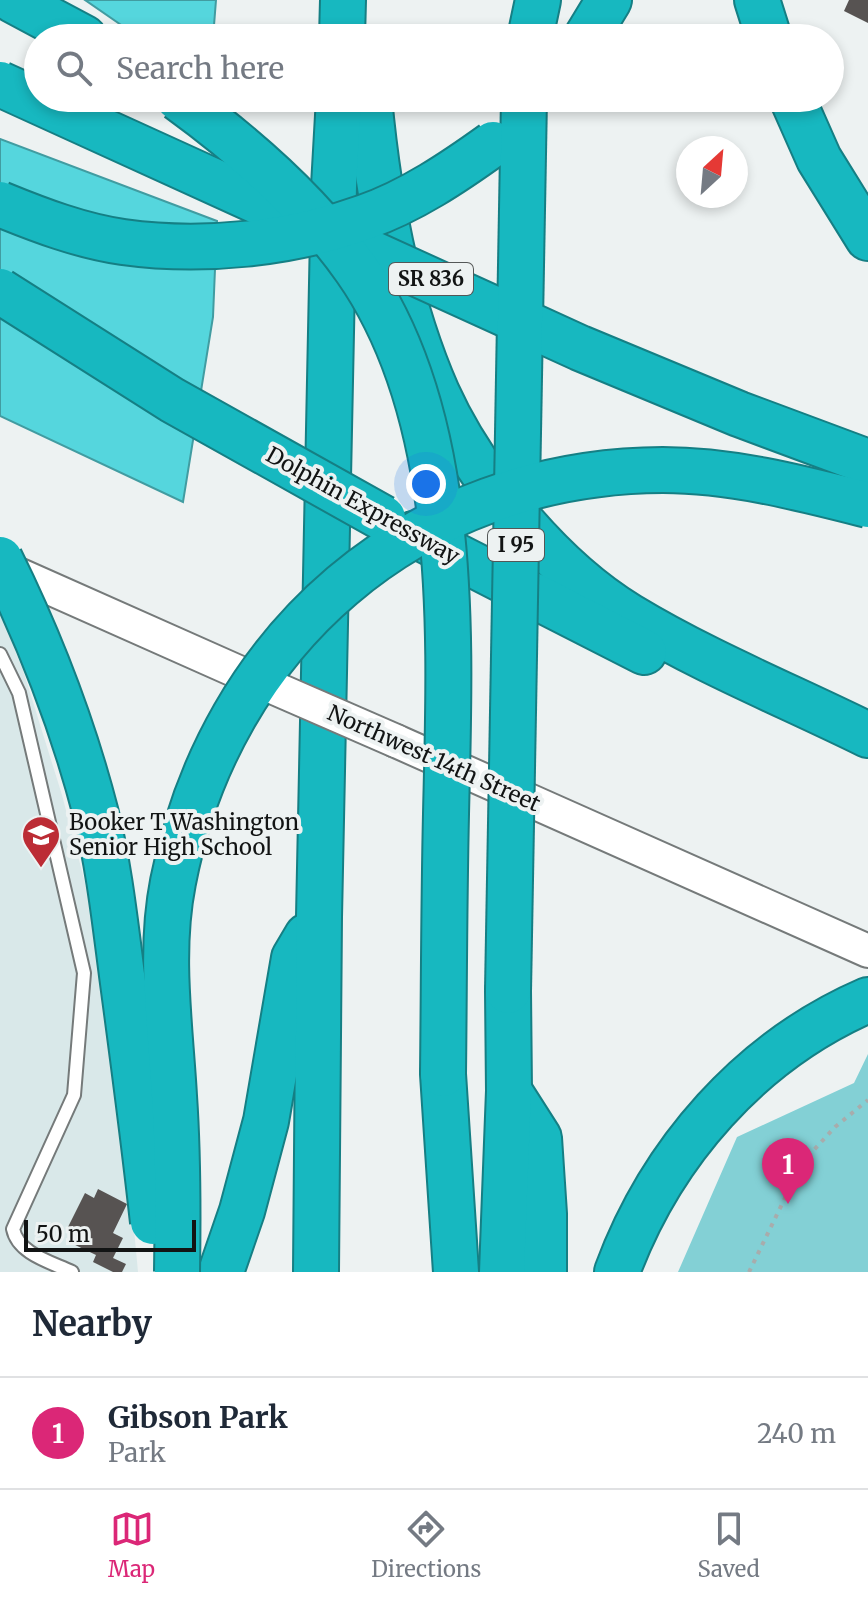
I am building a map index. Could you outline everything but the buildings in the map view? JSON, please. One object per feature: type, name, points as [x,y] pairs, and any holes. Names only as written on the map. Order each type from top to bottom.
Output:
[{"type":"highway","points":[[13,0],[58,24]]},
{"type":"highway","points":[[342,24],[343,0]]},
{"type":"highway","points":[[366,0],[367,24]]},
{"type":"highway","points":[[523,0],[524,24]]},
{"type":"highway","points":[[533,24],[538,0]]},
{"type":"highway","points":[[594,24],[609,0]]},
{"type":"highway","points":[[757,0],[765,24]]},
{"type":"highway","name":"SR 836","points":[[0,84],[24,95]]},
{"type":"highway","name":"SR 836","points":[[62,112],[580,348],[739,414],[868,462]]},
{"type":"highway","points":[[196,112],[263,166],[320,223],[357,270],[405,363],[415,395],[439,509],[448,645],[443,1074],[456,1272]]},
{"type":"highway","points":[[316,1272],[319,917],[334,186],[338,112]]},
{"type":"highway","points":[[370,112],[385,215],[403,290],[436,391],[467,446],[513,510],[548,550],[627,614],[868,735]]},
{"type":"highway","name":"I 95","points":[[502,1272],[509,1082],[508,975],[524,112]]},
{"type":"highway","points":[[0,204],[71,229],[121,242],[160,245],[244,243],[315,232],[366,217],[448,174],[493,144],[526,112]]},
{"type":"highway","points":[[798,112],[819,159],[868,238]]},
{"type":"highway","name":"Dolphin Expressway","points":[[0,291],[172,400],[383,518],[575,618],[868,758]]},
{"type":"highway","points":[[177,1272],[178,1182],[166,979],[167,928],[173,883],[196,794],[211,758],[260,673],[284,644],[337,590],[400,542],[462,511],[508,494],[561,480],[622,472],[707,472],[755,479],[868,505]]},
{"type":"highway","points":[[0,559],[28,617],[55,686],[80,754],[97,817],[128,1016],[158,1272]]},
{"type":"highway","points":[[221,1272],[242,1211],[266,1121],[294,958],[319,917]]},
{"type":"highway","points":[[617,1272],[657,1185],[706,1119],[731,1092],[779,1052],[866,1001]]},
{"type":"highway","points":[[509,1082],[539,1138],[544,1272]]},
{"type":"street","name":"Northwest 14th Street","points":[[0,566],[868,951]]},
{"type":"lane","points":[[0,654],[19,693],[84,973],[74,1095],[13,1229],[23,1249],[72,1272]]},
{"type":"lane","points":[[0,1223],[13,1229]]},
{"type":"path","points":[[749,1272],[802,1163],[835,1127],[868,1100]]},
{"type":"shaded area","points":[[85,0],[216,0],[214,24],[120,24]]},
{"type":"shaded area","points":[[0,139],[217,221],[213,317],[183,502],[0,416]]},
{"type":"shaded area","name":"Booker T Washington Senior High School","points":[[0,613],[23,670],[62,795],[101,944],[124,1122],[138,1272],[0,1272]]},
{"type":"shaded area","points":[[868,1054],[868,1272],[678,1272],[737,1137],[854,1083]]},
{"type":"place","name":"Booker T Washington Senior High School","points":[[41,869]]},
{"type":"place","name":"Gibson Park","points":[[788,1204]]}]
